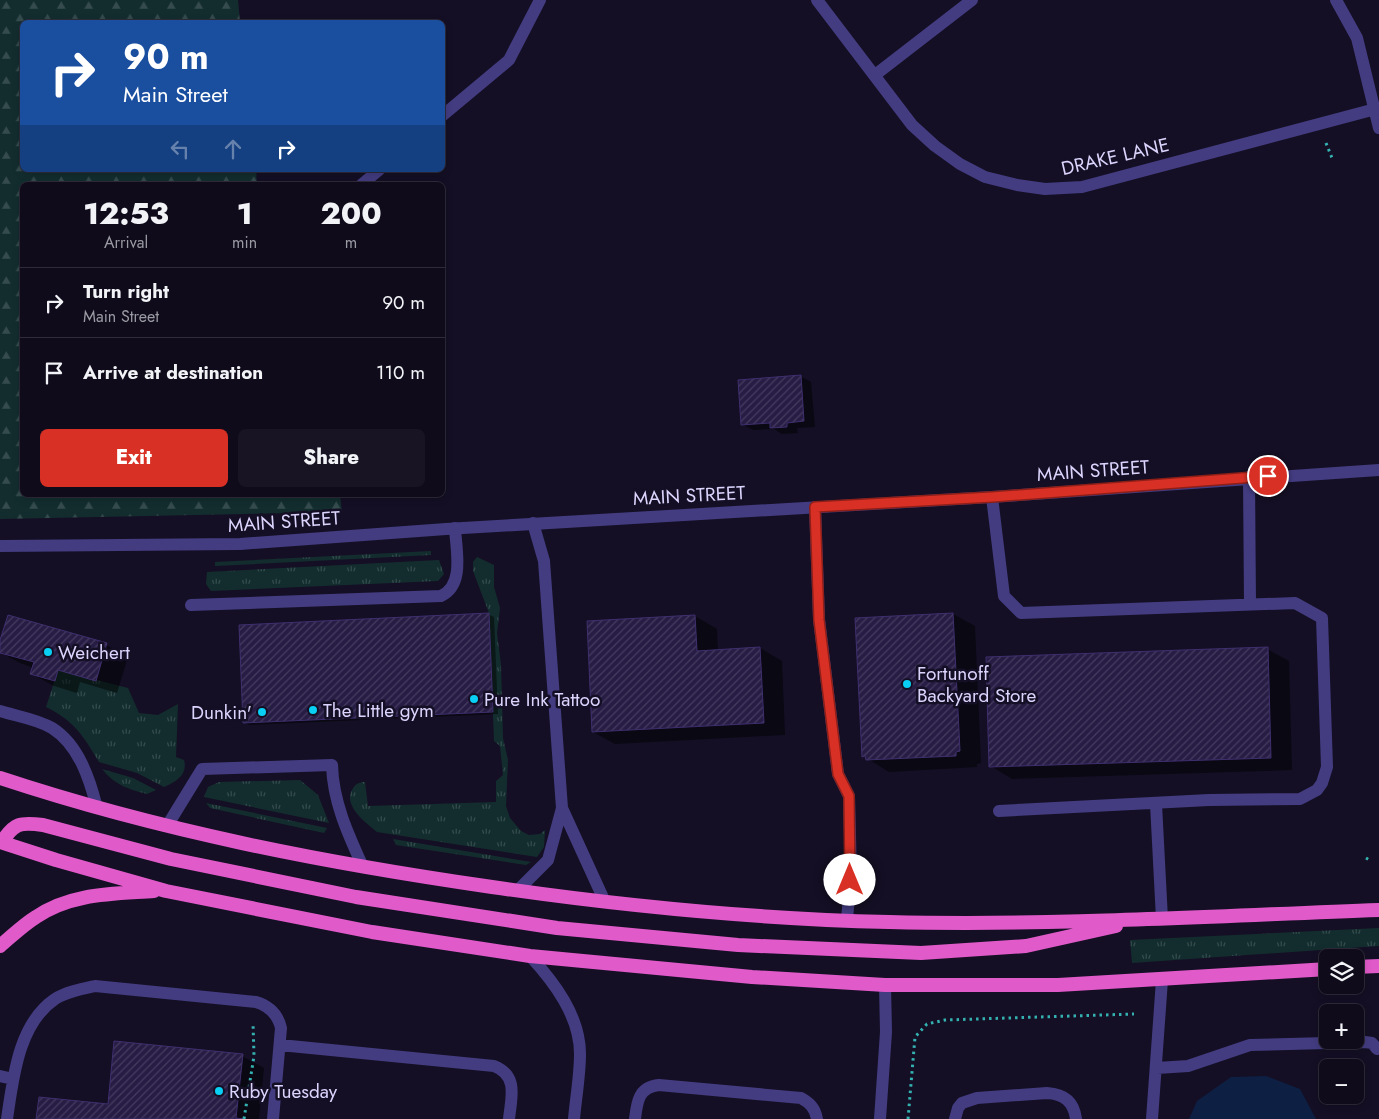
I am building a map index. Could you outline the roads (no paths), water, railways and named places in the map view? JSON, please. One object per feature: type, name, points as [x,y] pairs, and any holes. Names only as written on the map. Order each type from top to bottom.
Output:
[{"type":"highway","points":[[0,778],[97,808],[227,840],[363,867],[517,891],[605,902],[754,915],[907,922],[1162,919],[1379,910]]},
{"type":"highway","points":[[1146,919],[1026,946],[921,953],[738,945],[557,928],[356,897],[171,859],[43,825],[27,823],[12,827],[1,842],[56,860],[166,891],[372,932],[530,956],[752,977],[885,985],[1058,985],[1319,970]]},
{"type":"highway","points":[[0,946],[35,917],[70,900],[87,896],[166,891]]},
{"type":"highway","points":[[1364,967],[1379,966]]},
{"type":"street","points":[[445,113],[509,60],[540,0]]},
{"type":"street","name":"DRAKE LANE","points":[[817,0],[912,124],[935,146],[960,164],[985,176],[1017,186],[1045,189],[1082,187],[1377,108]]},
{"type":"street","points":[[875,75],[972,0]]},
{"type":"street","points":[[1336,0],[1357,38],[1377,108],[1379,128]]},
{"type":"street","points":[[365,182],[377,172]]},
{"type":"street","name":"MAIN STREET","points":[[0,546],[240,544],[455,528],[992,497],[1250,477],[1379,470]]},
{"type":"street","points":[[1250,477],[1250,604]]},
{"type":"street","points":[[992,497],[1004,596],[1021,613],[1295,603],[1322,618],[1327,766],[1322,783],[1309,796],[1300,799],[998,811]]},
{"type":"street","points":[[815,507],[819,620],[838,774],[849,796],[851,875],[847,919]]},
{"type":"street","points":[[517,891],[548,860],[562,808],[544,562],[533,523]]},
{"type":"street","points":[[191,605],[441,596],[448,593],[456,582],[455,528]]},
{"type":"street","points":[[0,711],[42,724],[60,735],[70,746],[89,776],[97,808]]},
{"type":"street","points":[[167,826],[202,769],[332,765],[335,798],[363,867]]},
{"type":"street","points":[[1156,804],[1162,919]]},
{"type":"street","points":[[562,808],[605,902]]},
{"type":"street","points":[[530,956],[560,992],[577,1034],[580,1052],[574,1119]]},
{"type":"street","points":[[1152,1119],[1162,980]]},
{"type":"street","points":[[880,1119],[886,1032],[885,985]]},
{"type":"street","points":[[7,1119],[21,1051],[38,1016],[54,1000],[76,990],[95,986],[256,1002],[265,1005],[279,1019],[281,1028],[273,1119]]},
{"type":"street","points":[[1157,1068],[1188,1066],[1250,1045],[1365,1042],[1372,1043],[1377,1049]]},
{"type":"street","points":[[280,1045],[494,1066],[505,1072],[513,1084],[509,1119]]},
{"type":"street","points":[[0,1076],[14,1079]]},
{"type":"street","points":[[635,1119],[637,1100],[642,1091],[651,1086],[659,1085],[801,1098],[810,1103],[815,1110],[817,1119]]},
{"type":"street","points":[[955,1119],[958,1108],[970,1099],[1047,1093],[1058,1094],[1066,1098],[1074,1110],[1076,1119]]},
{"type":"water","points":[[1266,1076],[1300,1089],[1316,1119],[1189,1119],[1197,1101],[1231,1077]]},
{"type":"place","name":"Weichert","points":[[48,652]]},
{"type":"place","name":"Fortunoff Backyard Store","points":[[907,684]]},
{"type":"place","name":"Pure Ink Tattoo","points":[[474,699]]},
{"type":"place","name":"The Little gym","points":[[313,710]]},
{"type":"place","name":"Dunkin'","points":[[262,712]]},
{"type":"place","name":"Ruby Tuesday","points":[[219,1091]]}]
